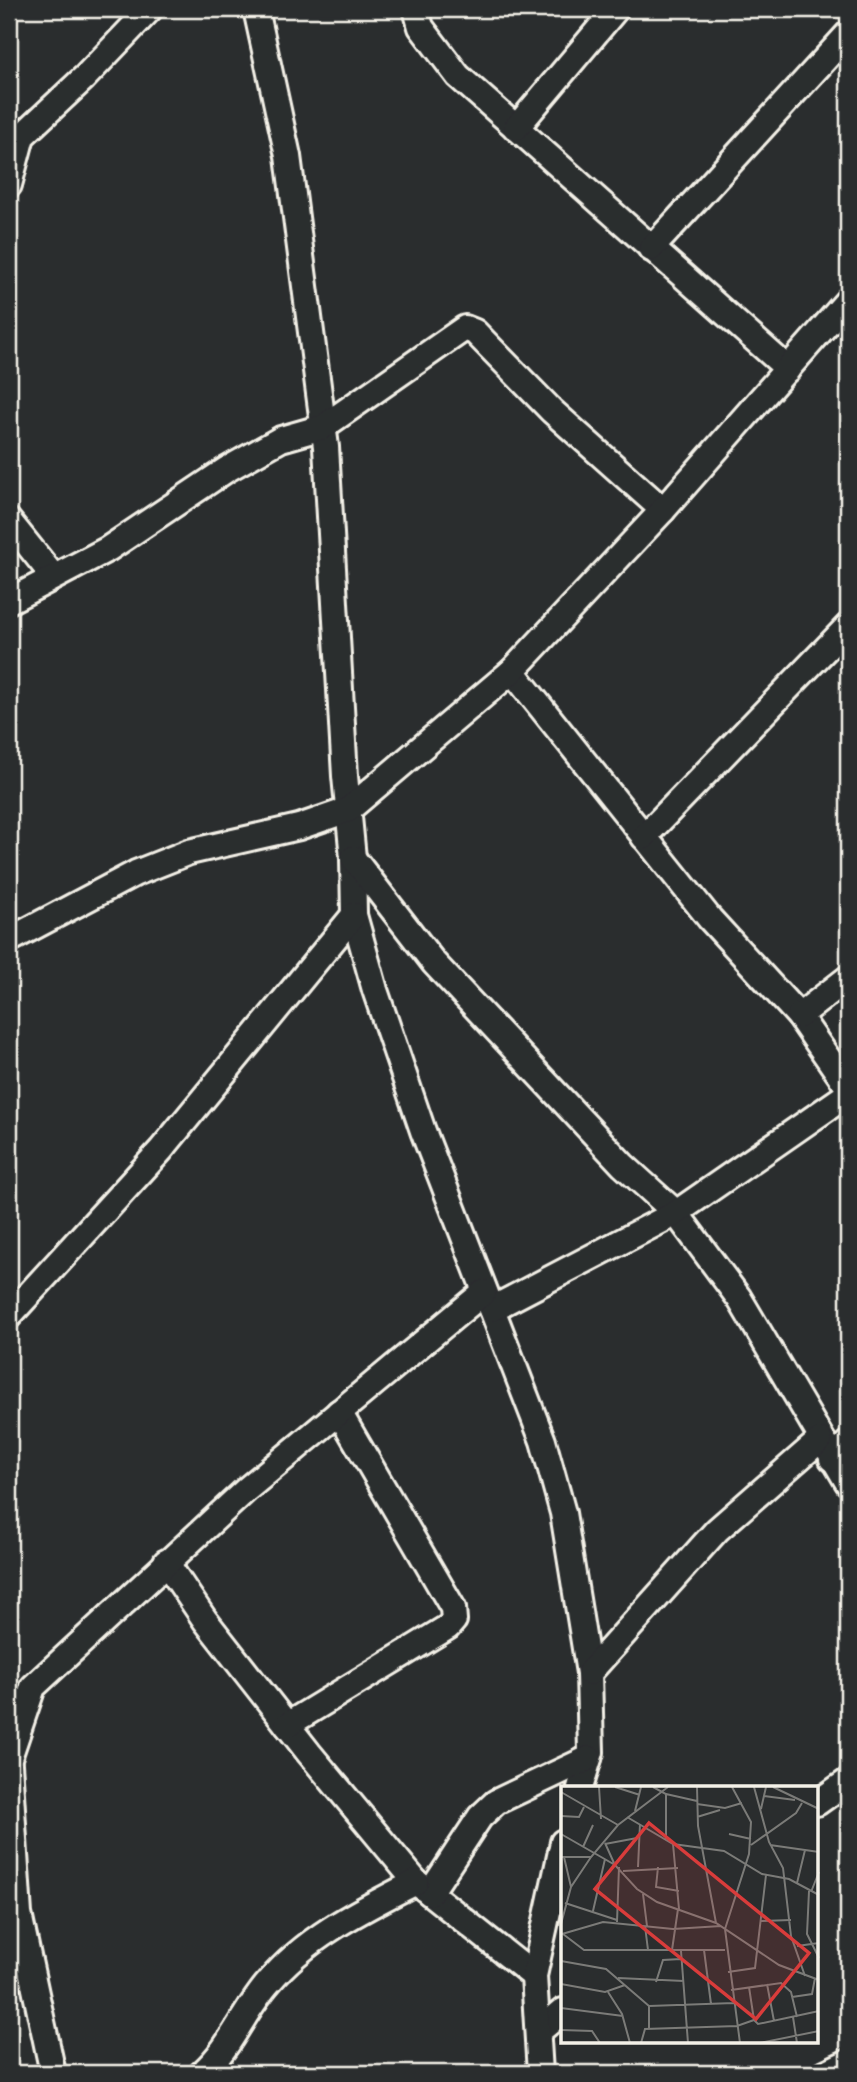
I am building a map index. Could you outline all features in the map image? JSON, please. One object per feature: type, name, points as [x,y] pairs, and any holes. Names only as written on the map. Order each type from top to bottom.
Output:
[{"type":"street","points":[[9,185],[15,131],[92,71],[150,9]]},
{"type":"street","points":[[256,9],[288,156],[324,427],[353,858],[354,915],[374,990],[423,1131],[543,1441],[563,1513],[589,1673],[589,1758],[581,1786]]},
{"type":"street","points":[[416,9],[421,27],[458,76],[788,369]]},
{"type":"street","points":[[516,128],[615,9]]},
{"type":"street","points":[[652,249],[848,34]]},
{"type":"street","points":[[9,940],[136,873],[189,852],[299,827],[348,810],[512,671],[663,510],[848,300]]},
{"type":"street","points":[[9,601],[108,549],[259,451],[281,439],[324,427],[461,330],[470,329],[552,411],[663,510]]},
{"type":"street","points":[[9,521],[53,576]]},
{"type":"street","points":[[644,837],[848,626]]},
{"type":"street","points":[[512,671],[710,919],[799,1016],[848,1087]]},
{"type":"street","points":[[353,858],[434,963],[623,1166],[676,1213],[739,1298],[833,1447],[848,1483]]},
{"type":"street","points":[[9,1316],[161,1150],[354,915]]},
{"type":"street","points":[[799,1016],[848,978]]},
{"type":"street","points":[[9,1758],[33,1687],[247,1489],[339,1412],[488,1300],[676,1213],[848,1094]]},
{"type":"street","points":[[287,1725],[448,1627],[454,1620],[453,1608],[339,1412]]},
{"type":"street","points":[[589,1673],[716,1530],[833,1447]]},
{"type":"street","points":[[166,1563],[205,1619],[287,1725],[423,1888],[534,1976]]},
{"type":"street","points":[[202,2073],[219,2057],[255,1999],[284,1965],[336,1926],[423,1888],[480,1817],[496,1802],[589,1758]]},
{"type":"street","points":[[9,1764],[12,1850],[19,1914],[53,2073]]},
{"type":"street","points":[[818,1802],[848,1781]]},
{"type":"street","points":[[540,2073],[534,1976],[561,1851]]},
{"type":"street","points":[[538,2032],[561,2013]]},
{"type":"street","points":[[825,2073],[848,2062]]}]
